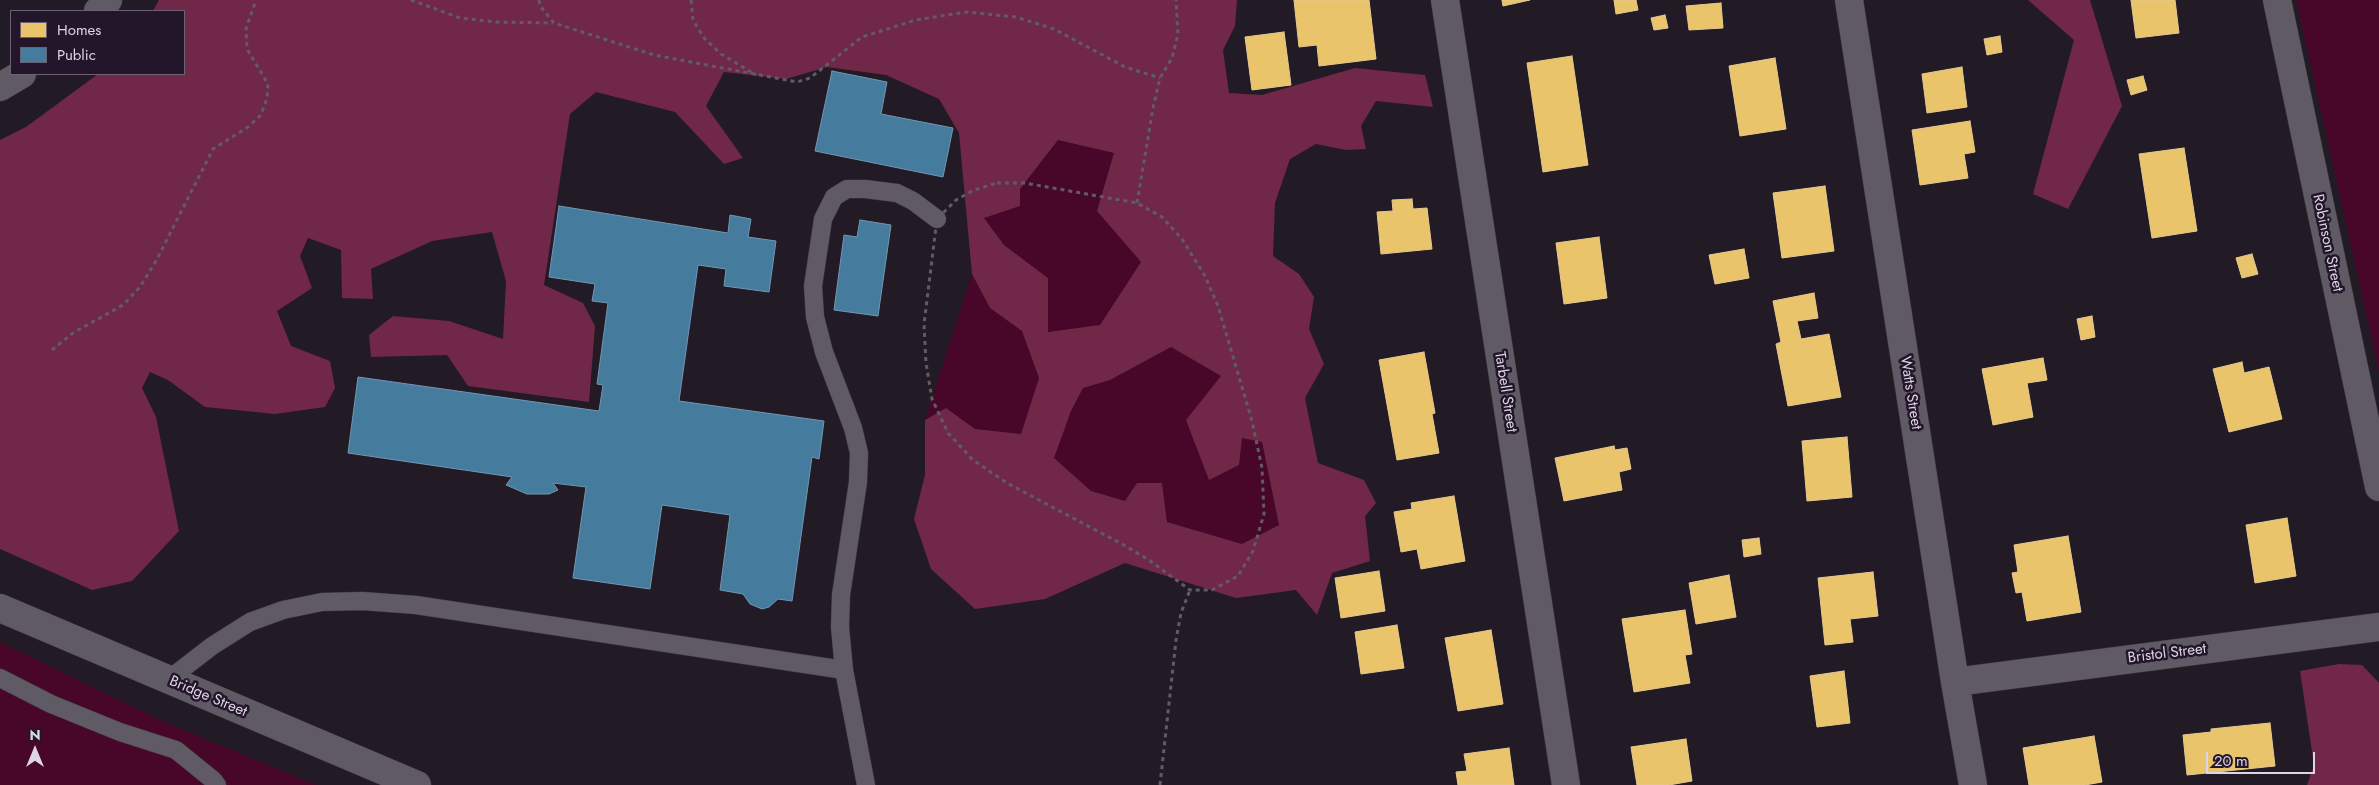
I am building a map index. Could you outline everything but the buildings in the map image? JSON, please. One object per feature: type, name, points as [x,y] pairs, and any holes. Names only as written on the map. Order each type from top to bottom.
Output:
[{"type":"street","points":[[99,10],[108,0]]},
{"type":"street","name":"Tarbell Street","points":[[1445,0],[1566,785]]},
{"type":"street","name":"Watts Street","points":[[1849,0],[1955,682],[1973,785]]},
{"type":"street","name":"Robinson Street","points":[[2277,0],[2379,487]]},
{"type":"street","points":[[0,87],[20,75]]},
{"type":"street","name":"Bridge Street","points":[[0,608],[417,785]]},
{"type":"street","name":"Bristol Street","points":[[1955,682],[2379,627]]},
{"type":"lane","points":[[866,785],[844,670],[840,627],[841,595],[858,482],[859,452],[853,428],[824,352],[815,317],[813,286],[823,219],[834,197],[847,190],[865,189],[897,192],[937,218]]},
{"type":"lane","points":[[168,680],[212,646],[250,622],[283,610],[322,602],[362,601],[416,606],[844,670]]},
{"type":"lane","points":[[0,678],[51,704],[120,732],[176,750],[217,785]]},
{"type":"path","points":[[52,350],[73,333],[123,305],[140,288],[156,261],[213,149],[248,127],[261,114],[267,98],[268,84],[247,49],[246,29],[256,0]]},
{"type":"path","points":[[411,0],[460,18],[496,22],[554,23],[654,55],[797,82],[810,78],[862,36],[916,20],[966,12],[1016,17],[1054,29],[1125,67],[1160,78]]},
{"type":"path","points":[[539,0],[540,6],[554,23]]},
{"type":"path","points":[[691,0],[693,20],[704,38],[722,54],[759,76]]},
{"type":"path","points":[[1137,203],[1160,78],[1172,58],[1178,34],[1176,0]]},
{"type":"path","points":[[997,183],[1025,183],[1137,203],[1162,217],[1175,232],[1205,276],[1218,306],[1252,421],[1262,468],[1264,514],[1253,551],[1238,576],[1212,590],[1190,590],[1149,560],[1007,483],[973,460],[948,433],[932,399],[926,363],[924,324],[937,218],[956,200],[974,190],[997,183]]},
{"type":"path","points":[[1160,785],[1176,640],[1181,613],[1190,590]]},
{"type":"shaded area","points":[[159,0],[1237,0],[1235,26],[1223,50],[1229,93],[1262,95],[1355,68],[1425,75],[1433,107],[1376,101],[1361,126],[1366,149],[1346,150],[1316,144],[1290,159],[1275,203],[1273,256],[1299,274],[1314,297],[1309,329],[1324,364],[1305,398],[1318,463],[1364,480],[1376,503],[1365,516],[1370,561],[1332,573],[1317,615],[1296,590],[1236,598],[1125,563],[1045,599],[975,609],[931,569],[914,519],[925,475],[925,420],[946,408],[975,429],[1021,434],[1039,378],[1022,331],[990,308],[972,274],[959,133],[939,99],[886,75],[827,67],[786,79],[724,72],[706,106],[743,158],[724,164],[675,112],[596,92],[570,114],[544,285],[583,303],[595,326],[589,402],[468,386],[447,355],[371,357],[369,335],[393,316],[449,321],[503,339],[506,281],[492,232],[432,241],[371,269],[373,299],[342,298],[341,250],[308,238],[300,256],[312,288],[277,311],[291,346],[330,361],[335,388],[325,407],[275,414],[205,407],[168,380],[150,372],[142,388],[156,417],[179,531],[132,581],[92,590],[0,549],[0,140],[26,127],[97,75],[185,75],[185,10],[154,10]],"holes":[[[1058,140],[1114,153],[1097,211],[1141,262],[1100,325],[1048,332],[1048,278],[1004,245],[984,218],[1020,206],[1020,189]],[[1171,347],[1221,376],[1186,420],[1209,480],[1239,465],[1242,438],[1262,442],[1279,525],[1242,544],[1167,522],[1162,483],[1137,483],[1125,501],[1091,491],[1054,458],[1071,411],[1083,388],[1110,380]]]},
{"type":"shaded area","points":[[2028,0],[2090,0],[2122,106],[2068,209],[2033,194],[2074,40]]},
{"type":"shaded area","points":[[2296,0],[2379,0],[2379,371]]},
{"type":"shaded area","points":[[1058,140],[1114,153],[1097,211],[1141,262],[1100,326],[1048,332],[1048,278],[1004,245],[984,218],[1020,206],[1020,189]]},
{"type":"shaded area","points":[[972,274],[990,308],[1022,331],[1039,378],[1021,434],[975,429],[946,408],[925,420]]},
{"type":"shaded area","points":[[1171,347],[1221,376],[1209,480],[1239,465],[1242,437],[1262,442],[1279,525],[1242,544],[1167,522],[1162,483],[1125,501],[1091,491],[1053,458],[1071,411],[1083,388],[1110,380]]},
{"type":"shaded area","points":[[0,642],[164,722],[316,785],[0,785]]},
{"type":"shaded area","points":[[2339,664],[2362,665],[2379,683],[2379,785],[2307,785],[2314,765],[2300,671]]}]
